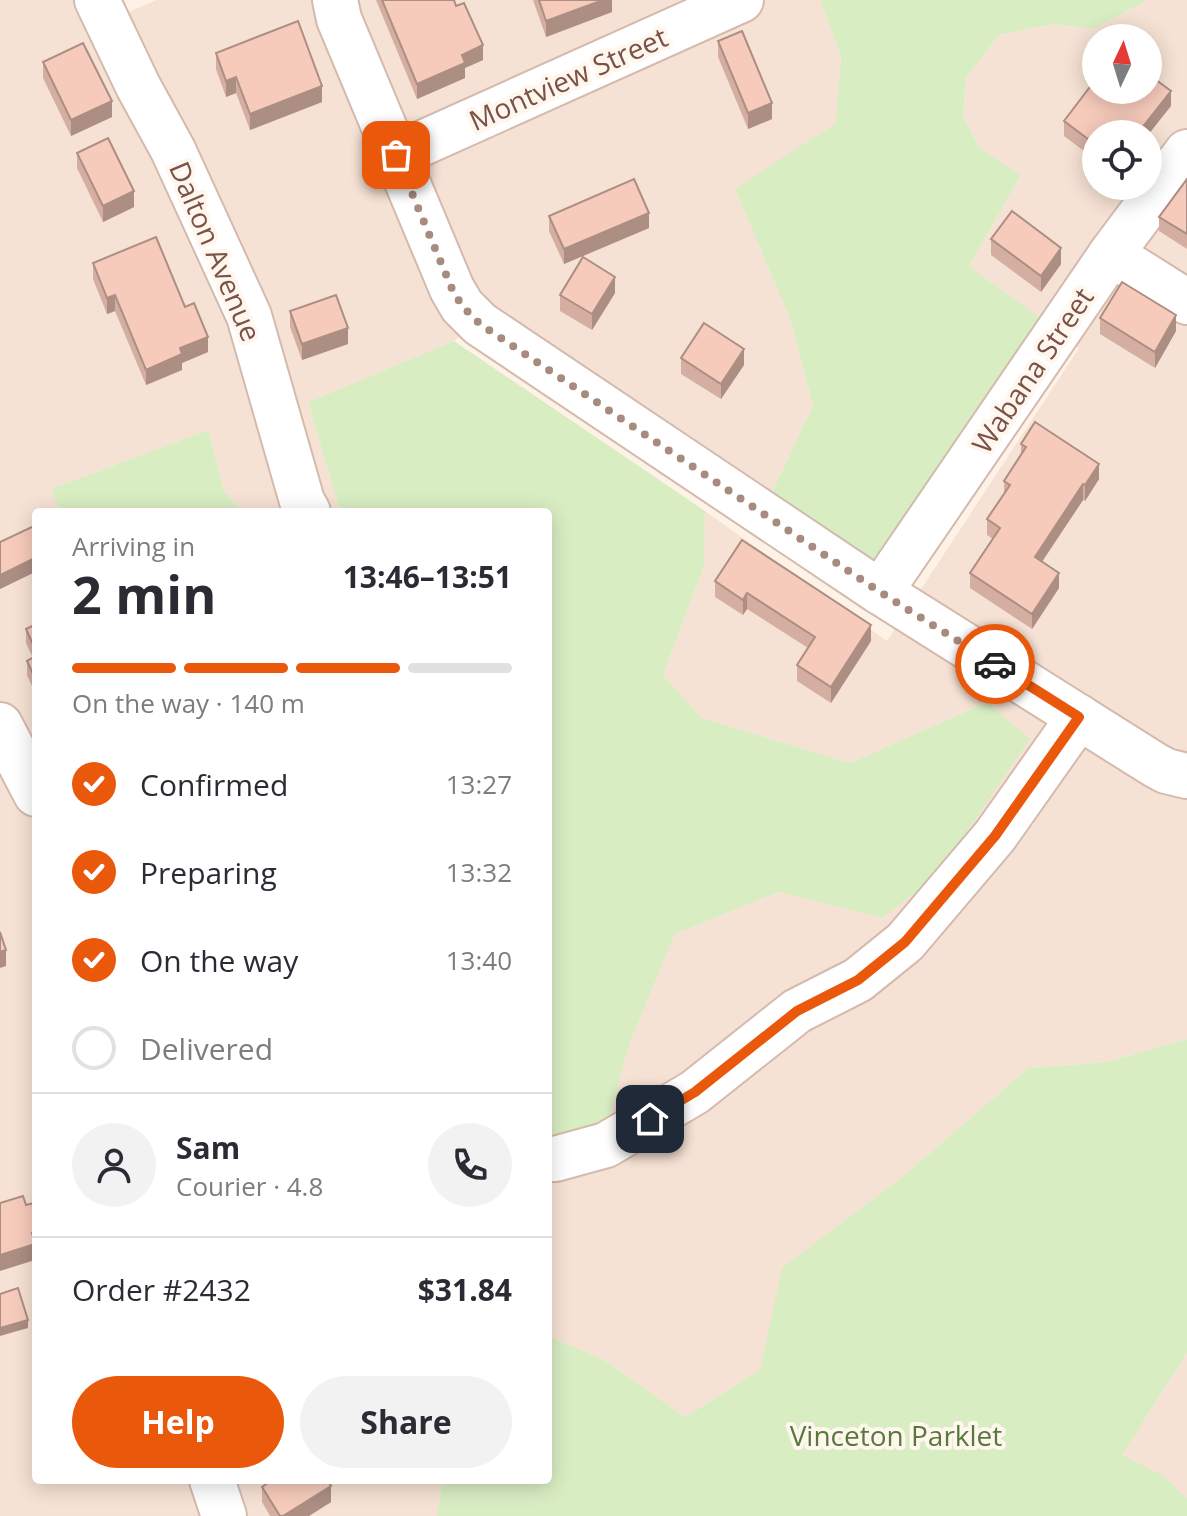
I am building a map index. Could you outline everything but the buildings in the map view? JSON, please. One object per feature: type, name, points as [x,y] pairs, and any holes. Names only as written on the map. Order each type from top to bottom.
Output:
[{"type":"street","name":"Dalton Avenue","points":[[97,0],[173,150],[249,316],[306,508]]},
{"type":"street","points":[[335,0],[339,19],[452,289],[462,306],[480,324],[880,592],[1155,765],[1187,776]]},
{"type":"street","name":"Montview Street","points":[[396,155],[741,0]]},
{"type":"street","name":"Wabana Street","points":[[880,592],[1111,254],[1187,152]]},
{"type":"street","points":[[1111,254],[1187,302]]},
{"type":"street","points":[[552,1159],[606,1145],[695,1092],[797,1011],[858,980],[905,942],[995,836],[1079,717]]},
{"type":"street","points":[[0,725],[32,786]]},
{"type":"street","points":[[213,1484],[224,1516]]},
{"type":"shaded area","points":[[0,0],[97,0],[107,22],[156,0],[820,0],[841,57],[837,123],[735,189],[790,319],[813,405],[772,492],[492,315],[454,341],[308,402],[339,508],[239,508],[224,491],[208,430],[51,489],[58,508],[32,508],[32,1484],[441,1484],[437,1516],[0,1516]]},
{"type":"shaded area","points":[[1148,0],[1187,0],[1187,1039],[1106,1062],[1028,1068],[901,1178],[783,1268],[760,1370],[685,1417],[603,1359],[552,1338],[552,1151],[603,1141],[629,1045],[675,934],[779,892],[883,918],[987,702],[850,763],[702,718],[663,675],[704,566],[705,511],[887,641],[1079,348],[969,266],[1021,175],[980,148],[963,117],[966,78],[999,35],[1053,24],[1082,28],[1082,104],[1162,104],[1162,24],[1102,24]]},
{"type":"shaded area","points":[[1187,1353],[1187,1516],[1110,1516],[1122,1455]]},
{"type":"green space","points":[[820,0],[1148,0],[1102,24],[1082,24],[1082,28],[1053,24],[999,35],[966,78],[963,117],[980,148],[1021,175],[969,266],[1043,320],[883,569],[772,492],[813,405],[790,319],[735,189],[836,123],[841,57]]},
{"type":"green space","points":[[454,341],[705,511],[704,566],[663,675],[702,718],[850,763],[987,702],[1030,739],[937,876],[882,918],[779,892],[675,934],[629,1045],[603,1141],[552,1151],[552,508],[339,508],[308,402]]},
{"type":"green space","points":[[208,430],[224,491],[239,508],[58,508],[51,489]]},
{"type":"green space","name":"Vinceton Parklet","points":[[1187,1039],[1187,1353],[1122,1455],[1162,1475],[1187,1498],[1187,1516],[437,1516],[441,1484],[552,1484],[552,1338],[603,1359],[685,1417],[760,1370],[782,1268],[901,1178],[1028,1068],[1106,1062]]},
{"type":"way so far","points":[[396,155],[452,289],[462,306],[480,324],[880,592],[995,664]]},
{"type":"route","points":[[650,1119],[695,1092],[797,1011],[858,980],[905,942],[995,836],[1079,717],[995,664]]}]
